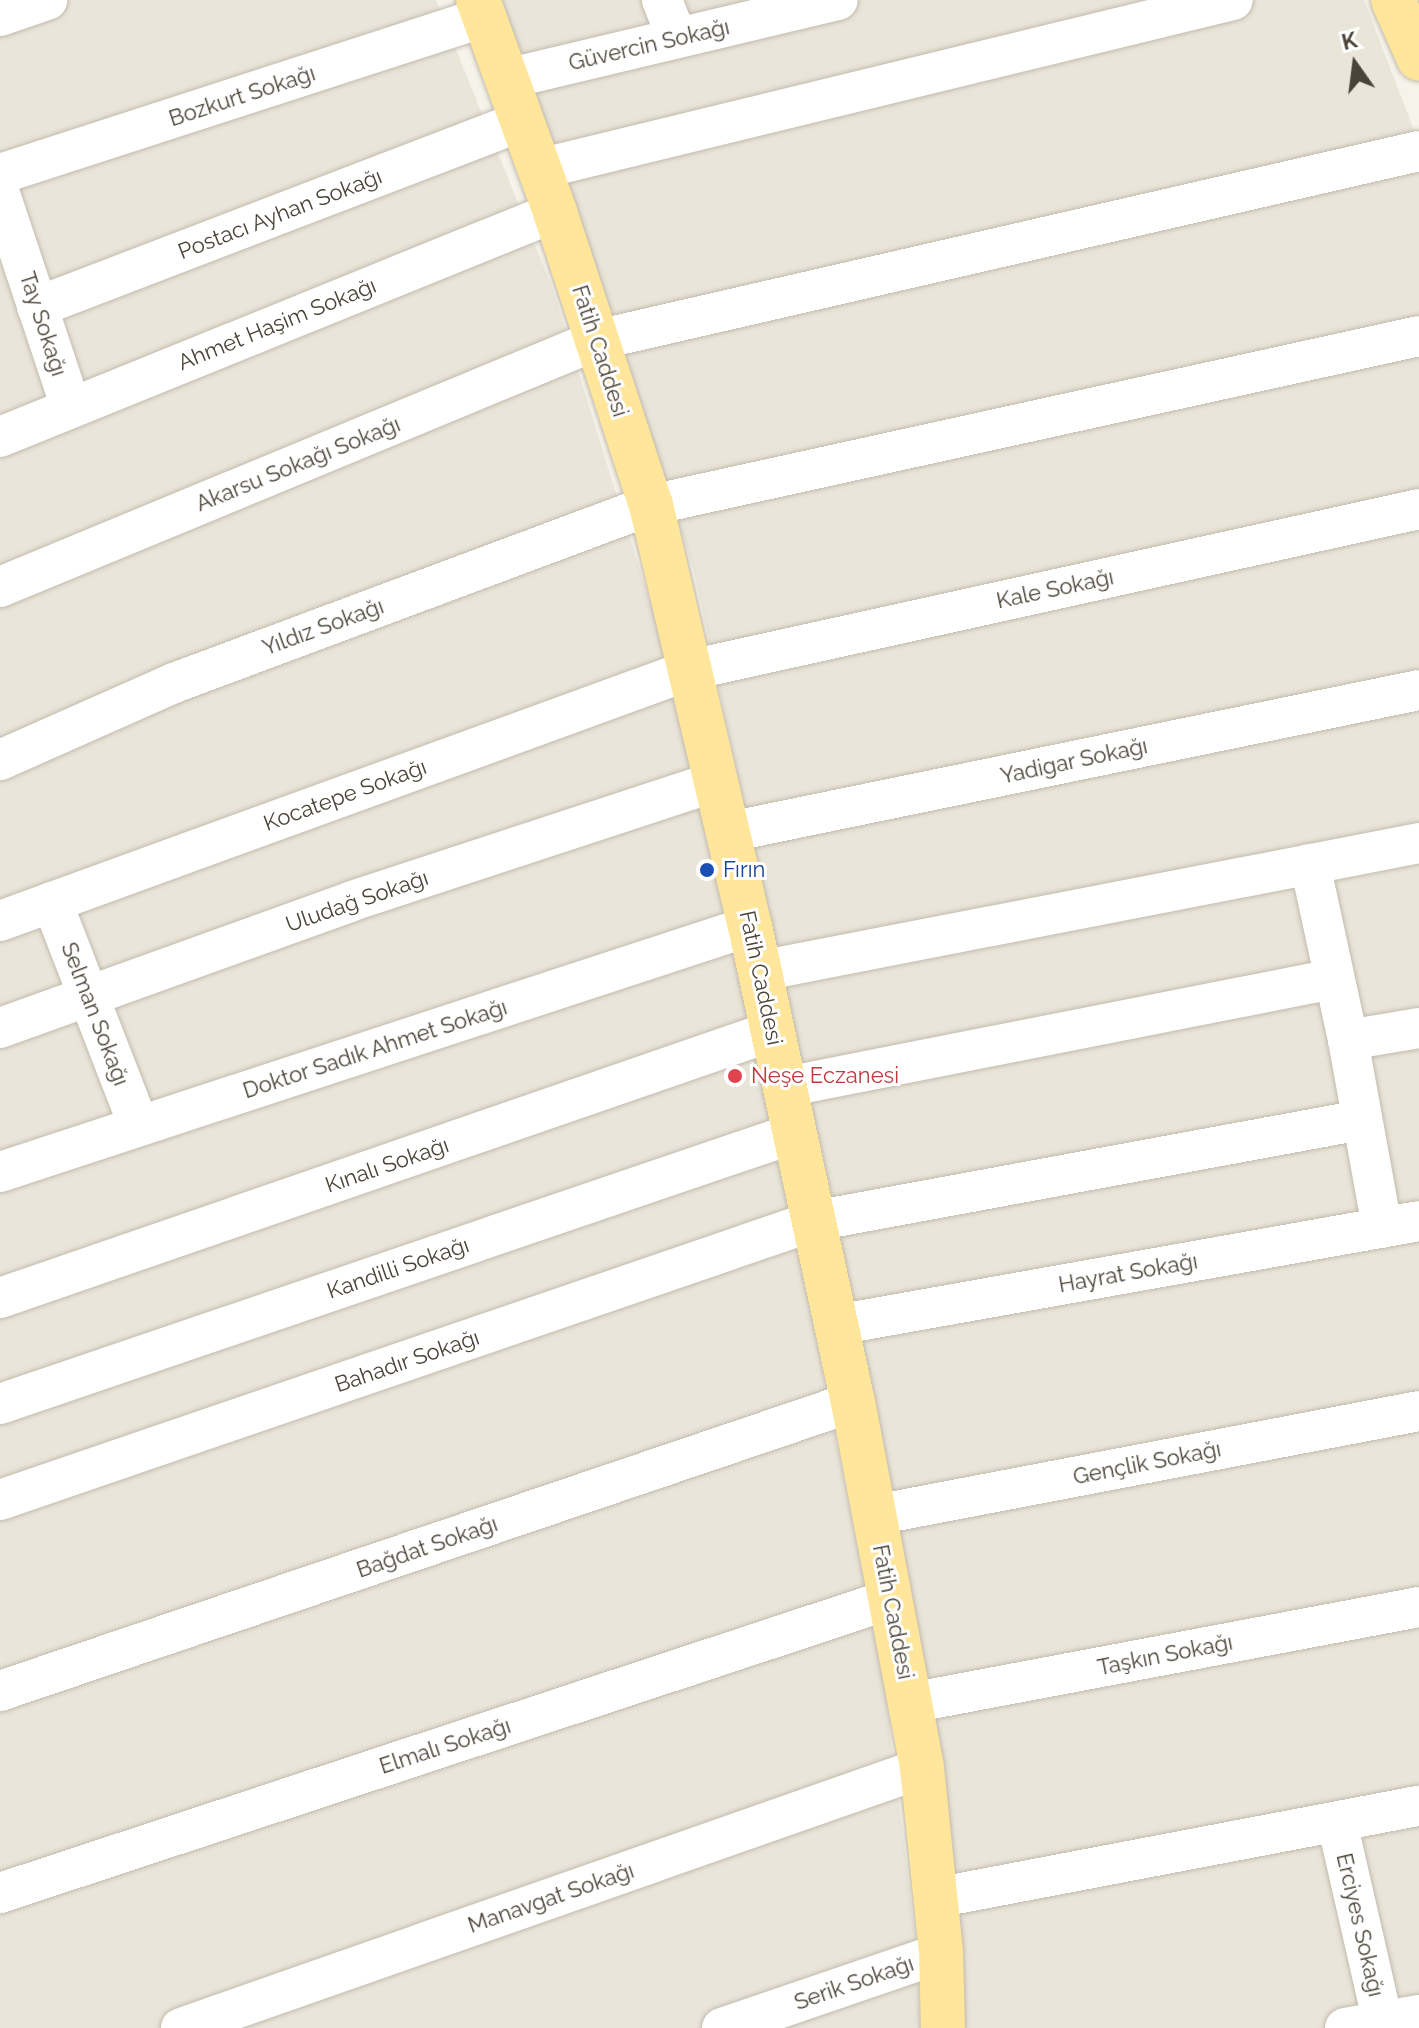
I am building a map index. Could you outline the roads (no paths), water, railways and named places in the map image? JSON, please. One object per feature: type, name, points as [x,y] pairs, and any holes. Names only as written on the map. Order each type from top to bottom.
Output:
[{"type":"main road","points":[[1393,0],[1419,59]]},
{"type":"main road","name":"Fatih Caddesi","points":[[481,9],[555,212],[651,505],[729,832],[853,1402],[922,1768],[941,1953],[943,2028]]},
{"type":"street","points":[[0,16],[47,0]]},
{"type":"street","points":[[662,0],[677,38]]},
{"type":"street","name":"Güvercin Sokağı","points":[[506,79],[838,0]]},
{"type":"street","points":[[539,169],[1233,0]]},
{"type":"street","name":"Bozkurt Sokağı","points":[[0,174],[481,9]]},
{"type":"street","name":"Postacı Ayhan Sokağı","points":[[23,297],[522,121]]},
{"type":"street","name":"Akarsu Sokağı Sokağı","points":[[0,587],[597,340],[1419,151]]},
{"type":"street","name":"Tay Sokağı","points":[[0,194],[23,297],[71,408]]},
{"type":"street","name":"Ahmet Haşim Sokağı","points":[[0,437],[555,212]]},
{"type":"street","name":"Yıldız Sokağı","points":[[0,760],[174,683],[651,505],[1419,336]]},
{"type":"street","name":"Kale Sokağı","points":[[690,670],[1419,509]]},
{"type":"street","name":"Kocatepe Sokağı","points":[[3,911],[52,902],[690,670]]},
{"type":"street","name":"Yadigar Sokağı","points":[[729,832],[1419,690]]},
{"type":"street","name":"Uludağ Sokağı","points":[[0,1028],[352,901],[716,781]]},
{"type":"street","points":[[760,971],[1419,843]]},
{"type":"street","points":[[1310,864],[1348,1040],[1361,1120],[1401,1224]]},
{"type":"street","name":"Selman Sokağı","points":[[52,902],[139,1126]]},
{"type":"street","name":"Doktor Sadık Ahmet Sokağı","points":[[0,1172],[750,926]]},
{"type":"street","points":[[785,1087],[1333,979]]},
{"type":"street","points":[[1348,1040],[1419,1028]]},
{"type":"street","name":"Kınalı Sokağı","points":[[0,1298],[773,1031]]},
{"type":"street","name":"Bahadır Sokağı","points":[[0,1500],[814,1221],[1361,1120]]},
{"type":"street","name":"Kandilli Sokağı","points":[[0,1404],[795,1133]]},
{"type":"street","name":"Hayrat Sokağı","points":[[836,1325],[1401,1224]]},
{"type":"street","name":"Bağdat Sokağı","points":[[0,1691],[853,1402]]},
{"type":"street","name":"Gençlik Sokağı","points":[[875,1515],[1419,1411]]},
{"type":"street","name":"Elmalı Sokağı","points":[[0,1893],[891,1599]]},
{"type":"street","name":"Taşkın Sokağı","points":[[910,1703],[1419,1607]]},
{"type":"street","name":"Manavgat Sokağı","points":[[181,2028],[922,1768]]},
{"type":"street","points":[[935,1898],[1419,1806]]},
{"type":"street","name":"Erciyes Sokağı","points":[[1337,1822],[1382,2023]]},
{"type":"street","name":"Serik Sokağı","points":[[722,2028],[941,1953]]},
{"type":"place","name":"Fırın","points":[[707,870]]},
{"type":"place","name":"Neşe Eczanesi","points":[[735,1076]]}]
